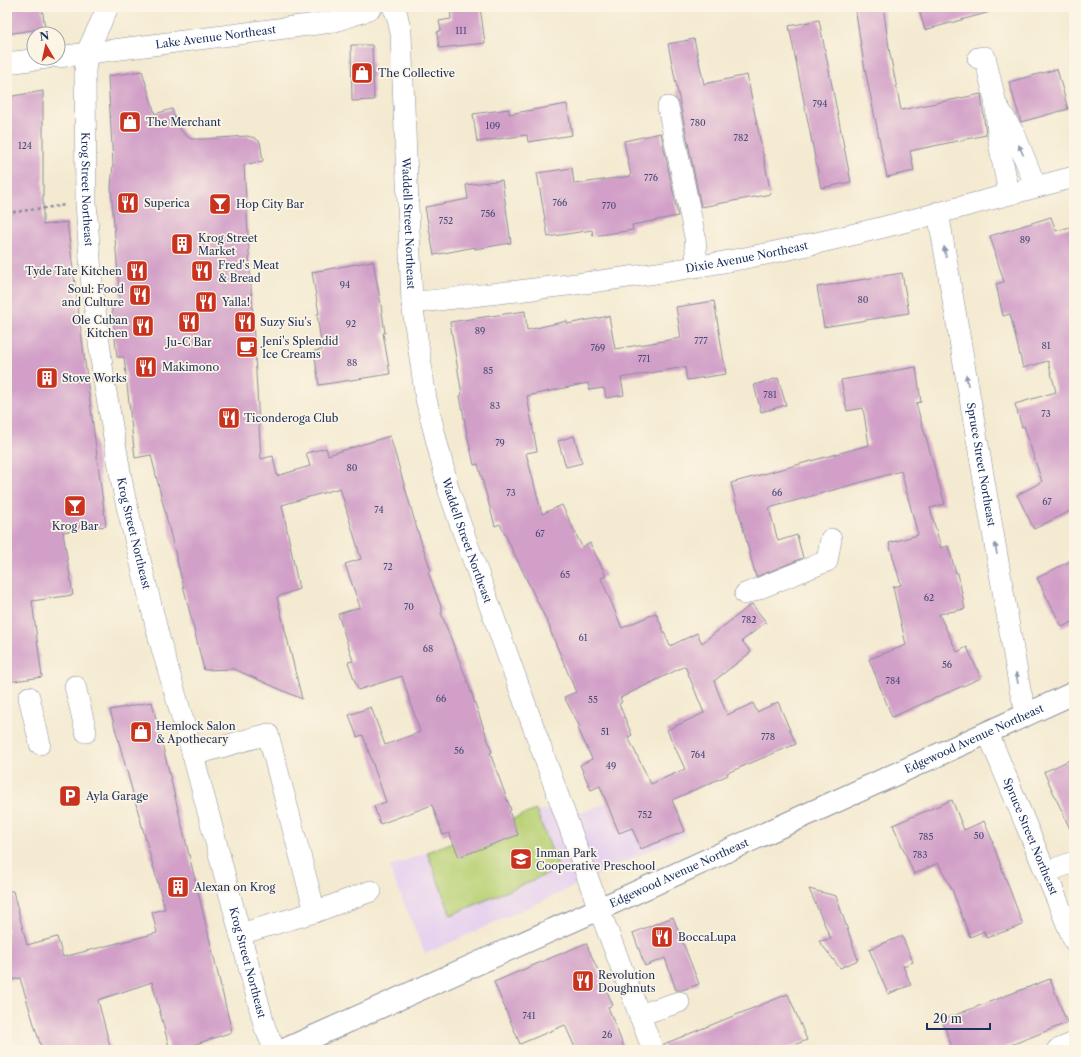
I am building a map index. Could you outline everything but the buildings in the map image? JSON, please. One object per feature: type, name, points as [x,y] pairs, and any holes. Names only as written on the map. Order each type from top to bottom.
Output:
[{"type":"main road","name":"Edgewood Avenue Northeast","points":[[284,1050],[599,909],[1074,693]]},
{"type":"street","name":"Krog Street Northeast","points":[[108,7],[87,52],[85,72],[86,203],[92,287],[104,381],[124,494],[136,548],[159,638],[193,755],[265,1028],[274,1050]]},
{"type":"street","name":"Lake Avenue Northeast","points":[[66,56],[332,22],[372,7]]},
{"type":"street","name":"Waddell Street Northeast","points":[[393,7],[397,15],[401,33],[412,303],[426,399],[449,491],[599,909],[653,1050]]},
{"type":"street","points":[[986,56],[994,100],[999,143],[1009,194]]},
{"type":"street","points":[[7,63],[26,61]]},
{"type":"street","points":[[994,100],[1015,136],[1036,187]]},
{"type":"street","points":[[668,107],[695,237],[697,266]]},
{"type":"street","name":"Dixie Avenue Northeast","points":[[412,303],[644,275],[717,264],[816,244],[1074,177]]},
{"type":"street","name":"Spruce Street Northeast","points":[[938,212],[1020,690],[1027,715]]},
{"type":"street","points":[[745,594],[827,561],[831,538]]},
{"type":"street","points":[[75,686],[86,732]]},
{"type":"street","points":[[29,698],[40,744]]},
{"type":"street","name":"Spruce Street Northeast","points":[[988,733],[1073,936]]},
{"type":"street","points":[[193,755],[268,734],[315,912]]},
{"type":"street","points":[[1046,872],[1074,862]]},
{"type":"street","points":[[240,934],[315,912],[371,891]]},
{"type":"street","points":[[639,1015],[678,1002]]},
{"type":"street","points":[[1057,1050],[1074,1043]]},
{"type":"path","points":[[7,213],[70,205]]},
{"type":"shaded area","name":"Inman Park Cooperative Preschool","points":[[663,779],[686,835],[608,869],[560,893],[425,954],[389,867],[536,810],[584,812]]},
{"type":"green space","points":[[536,810],[559,869],[451,915],[427,852]]},
{"type":"place","name":"The Collective","points":[[362,73]]},
{"type":"place","name":"The Merchant","points":[[130,122]]},
{"type":"place","name":"Superica","points":[[128,203]]},
{"type":"place","name":"Hop City Bar","points":[[220,204]]},
{"type":"place","name":"Krog Street Market","points":[[182,244]]},
{"type":"place","name":"Tyde Tate Kitchen","points":[[137,271]]},
{"type":"place","name":"Fred's Meat & Bread","points":[[202,271]]},
{"type":"place","name":"Soul: Food and Culture","points":[[140,295]]},
{"type":"place","name":"Yalla!","points":[[206,302]]},
{"type":"place","name":"Ju-C Bar","points":[[189,322]]},
{"type":"place","name":"Suzy Siu's","points":[[245,322]]},
{"type":"place","name":"Ole Cuban Kitchen","points":[[143,326]]},
{"type":"place","name":"Jeni's Splendid Ice Creams","points":[[247,347]]},
{"type":"place","name":"Makimono","points":[[146,367]]},
{"type":"place","name":"Stove Works","points":[[47,378]]},
{"type":"place","name":"Ticonderoga Club","points":[[229,418]]},
{"type":"place","name":"Krog Bar","points":[[75,506]]},
{"type":"place","name":"Hemlock Salon & Apothecary","points":[[141,732]]},
{"type":"place","name":"Ayla Garage","points":[[70,796]]},
{"type":"place","name":"Inman Park Cooperative Preschool","points":[[521,859]]},
{"type":"place","name":"Alexan on Krog","points":[[178,887]]},
{"type":"place","name":"BoccaLupa","points":[[662,937]]},
{"type":"place","name":"Revolution Doughnuts","points":[[583,981]]}]
